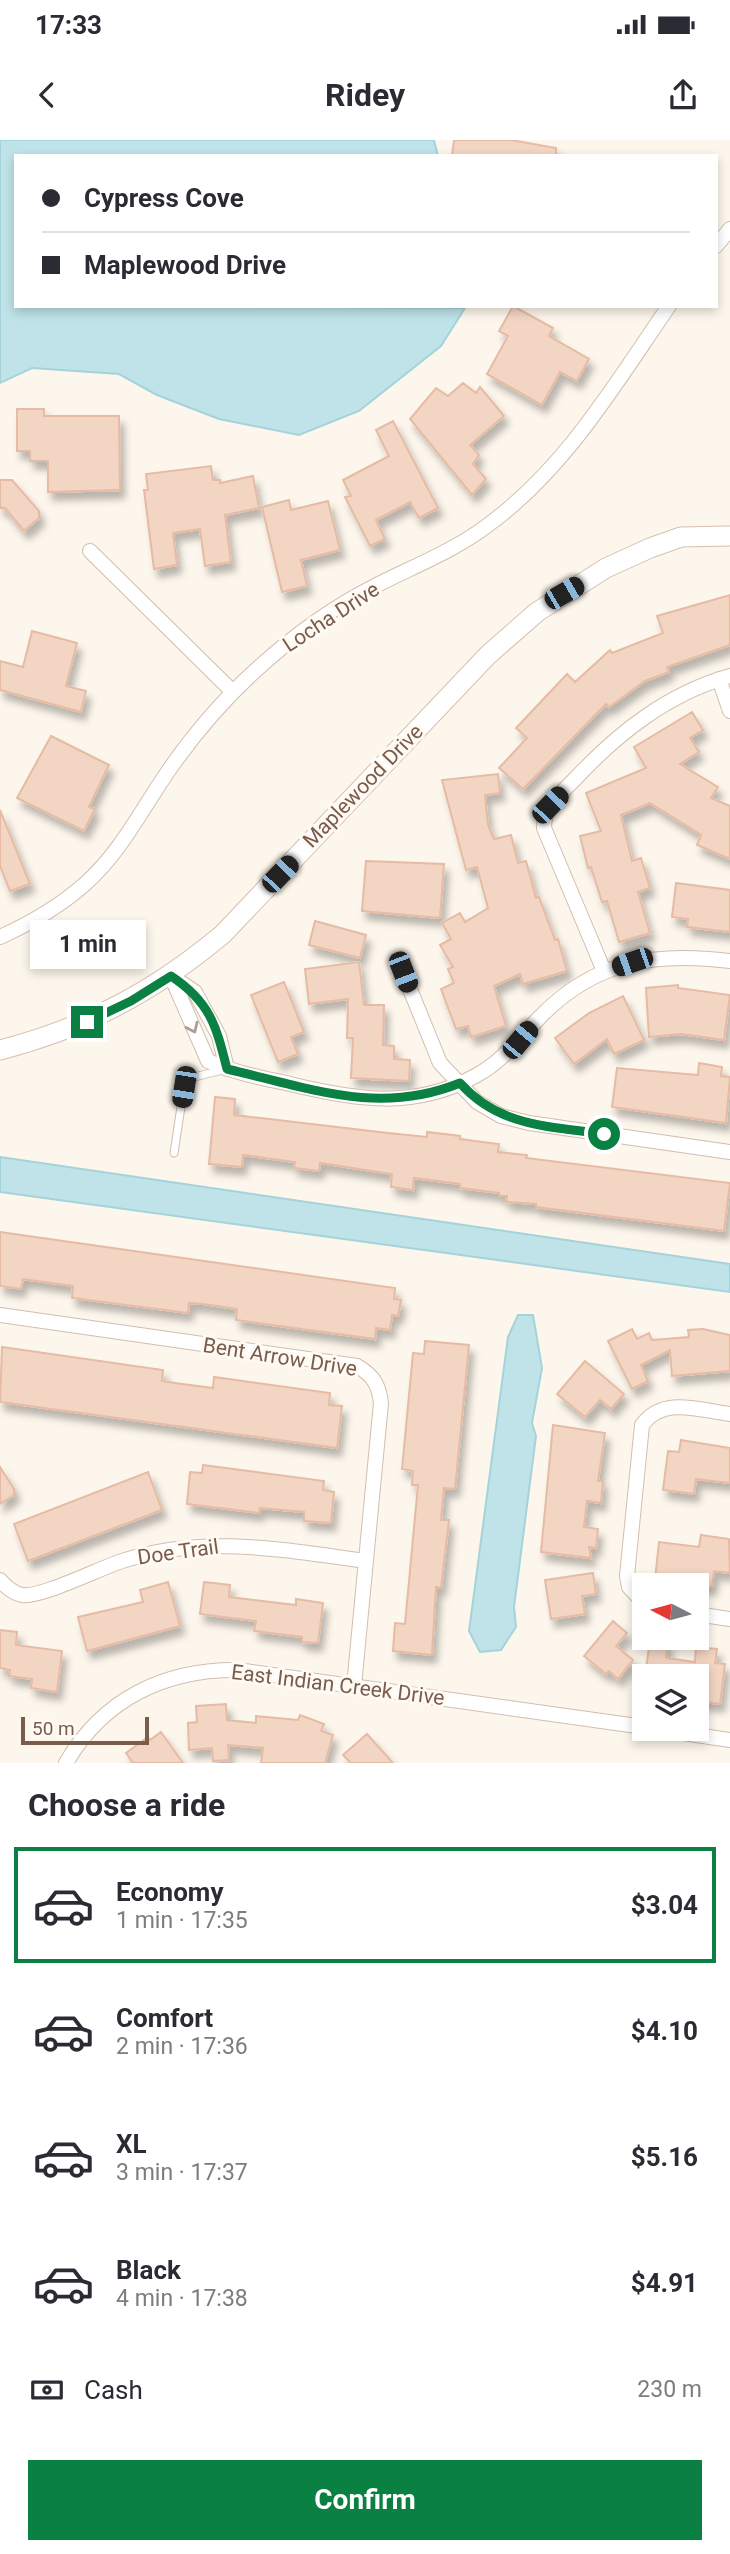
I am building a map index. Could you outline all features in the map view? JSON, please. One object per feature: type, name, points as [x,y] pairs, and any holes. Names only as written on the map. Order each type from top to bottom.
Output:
[{"type":"street","name":"Locha Drive","points":[[0,937],[56,907],[95,874],[128,835],[198,732],[233,692],[293,639],[374,586],[456,547],[489,525],[519,499],[588,425],[668,308]]},
{"type":"street","name":"Maplewood Drive","points":[[0,1050],[87,1022],[131,1001],[171,976],[223,934],[488,655],[537,612],[606,568],[650,548],[681,537],[730,536]]},
{"type":"street","points":[[90,551],[233,692]]},
{"type":"street","points":[[604,971],[544,828],[544,816],[550,805],[602,750],[633,724],[667,702],[724,677],[730,711]]},
{"type":"street","points":[[171,976],[208,1061],[227,1069],[371,1100],[425,1096],[460,1083],[501,1058],[569,991],[604,971],[659,957],[687,956],[730,961]]},
{"type":"street","points":[[403,972],[434,1051],[448,1075],[489,1110],[529,1123],[730,1152]]},
{"type":"street","points":[[171,976],[195,992],[219,1036],[227,1069]]},
{"type":"street","name":"Bent Arrow Drive","points":[[0,1315],[357,1366],[375,1380],[381,1403],[354,1686]]},
{"type":"street","points":[[632,1590],[627,1576],[642,1425],[659,1409],[670,1406],[730,1414]]},
{"type":"street","name":"Doe Trail","points":[[0,1580],[10,1590],[32,1595],[122,1561],[160,1550],[214,1544],[253,1546],[366,1561]]},
{"type":"street","points":[[709,1616],[730,1619]]},
{"type":"street","name":"East Indian Creek Drive","points":[[65,1763],[93,1726],[112,1707],[147,1686],[172,1677],[212,1670],[238,1670],[632,1725]]},
{"type":"street","points":[[709,1737],[730,1740]]},
{"type":"lane","points":[[174,1153],[184,1087],[197,1075],[227,1069]]},
{"type":"water","points":[[0,140],[434,140],[438,154],[14,154],[14,308],[465,308],[441,346],[359,411],[299,435],[219,419],[157,395],[119,374],[32,368],[0,383]]},
{"type":"water","points":[[0,1157],[730,1264],[730,1292],[0,1192]]},
{"type":"water","points":[[518,1315],[533,1315],[542,1368],[532,1423],[536,1436],[514,1607],[516,1627],[501,1650],[480,1652],[469,1631],[508,1337]]},
{"type":"building","points":[[454,140],[511,140],[556,148],[556,154],[452,154]]},
{"type":"building","points":[[512,308],[517,308],[553,328],[549,336],[589,359],[577,381],[560,372],[542,405],[487,374],[508,336],[499,331]]},
{"type":"building","points":[[463,383],[476,393],[480,387],[504,416],[470,445],[479,455],[473,464],[486,479],[472,495],[410,419],[436,388],[448,396]]},
{"type":"building","points":[[17,409],[44,409],[44,416],[119,416],[120,490],[48,492],[48,461],[30,461],[30,451],[17,451]]},
{"type":"building","points":[[393,421],[438,508],[419,518],[410,502],[376,520],[385,539],[370,546],[345,497],[351,496],[343,480],[389,456],[376,430]]},
{"type":"building","points":[[211,466],[213,480],[220,480],[220,483],[253,476],[259,508],[225,515],[231,562],[205,566],[200,529],[173,533],[177,565],[154,569],[144,490],[148,490],[146,474]]},
{"type":"building","points":[[0,480],[12,480],[39,511],[39,518],[24,531],[5,508],[0,508]]},
{"type":"building","points":[[289,500],[291,510],[328,501],[340,550],[301,560],[307,586],[282,592],[262,507]]},
{"type":"building","points":[[730,595],[730,645],[667,667],[669,672],[645,681],[609,707],[606,704],[523,789],[499,768],[527,738],[516,728],[567,674],[575,682],[610,650],[612,653],[663,633],[657,616]]},
{"type":"building","points":[[32,631],[77,643],[66,686],[86,691],[81,712],[0,690],[0,661],[23,667]]},
{"type":"building","points":[[692,712],[703,730],[690,738],[699,752],[680,764],[718,787],[711,798],[730,806],[730,859],[697,845],[701,835],[650,803],[621,815],[632,861],[641,858],[650,888],[638,892],[650,933],[619,942],[607,901],[602,902],[591,867],[588,868],[580,836],[601,831],[586,793],[646,768],[634,747]]},
{"type":"building","points":[[51,736],[109,765],[89,807],[95,809],[84,831],[17,798]]},
{"type":"building","points":[[498,774],[500,793],[485,795],[488,825],[494,839],[511,835],[518,863],[526,861],[536,898],[539,897],[555,940],[558,939],[567,971],[523,984],[520,974],[494,986],[506,1026],[471,1037],[468,1026],[456,1029],[441,989],[454,983],[448,969],[453,967],[440,945],[451,939],[442,923],[460,913],[465,922],[488,908],[477,867],[466,870],[442,780]]},
{"type":"building","points":[[0,810],[30,884],[10,891],[0,866]]},
{"type":"building","points":[[366,861],[444,864],[440,918],[362,911]]},
{"type":"building","points":[[676,883],[730,890],[730,932],[687,927],[688,919],[672,917]]},
{"type":"building","points":[[315,921],[366,935],[360,958],[309,945]]},
{"type":"building","points":[[359,962],[364,1005],[384,1005],[383,1045],[394,1046],[394,1059],[410,1060],[409,1081],[351,1078],[353,1038],[347,1038],[348,999],[309,1004],[305,969]]},
{"type":"building","points":[[284,982],[304,1032],[291,1037],[298,1054],[278,1062],[251,995]]},
{"type":"building","points":[[678,985],[678,988],[730,995],[724,1040],[681,1034],[649,1037],[646,988]]},
{"type":"building","points":[[623,996],[644,1040],[614,1054],[607,1039],[574,1064],[555,1038],[589,1013]]},
{"type":"building","points":[[699,1063],[722,1067],[721,1076],[730,1077],[726,1123],[612,1107],[617,1068],[698,1075]]},
{"type":"building","points":[[215,1097],[235,1099],[234,1115],[427,1137],[427,1132],[460,1136],[460,1139],[499,1144],[498,1152],[527,1155],[526,1158],[730,1183],[724,1231],[506,1202],[507,1196],[460,1188],[460,1184],[414,1178],[413,1190],[391,1187],[392,1174],[320,1163],[319,1171],[294,1168],[295,1162],[243,1155],[242,1167],[209,1164]]},
{"type":"building","points":[[0,1232],[395,1288],[394,1299],[401,1300],[398,1316],[392,1315],[390,1330],[376,1328],[375,1339],[236,1320],[237,1309],[203,1304],[189,1303],[188,1313],[72,1298],[73,1286],[23,1279],[21,1289],[0,1286]]},
{"type":"building","points":[[632,1329],[637,1339],[649,1333],[652,1340],[689,1337],[688,1330],[703,1329],[730,1335],[730,1371],[672,1376],[670,1350],[641,1365],[648,1381],[632,1389],[608,1341]]},
{"type":"building","points":[[425,1341],[469,1345],[455,1489],[444,1488],[441,1520],[449,1520],[441,1588],[436,1587],[432,1655],[393,1651],[395,1623],[405,1624],[418,1485],[412,1485],[413,1471],[402,1469],[413,1353],[424,1354]]},
{"type":"building","points":[[2,1347],[163,1370],[162,1381],[175,1383],[213,1388],[214,1377],[330,1393],[329,1405],[342,1406],[337,1448],[0,1402]]},
{"type":"building","points":[[585,1361],[624,1394],[611,1409],[600,1400],[585,1417],[557,1394]]},
{"type":"building","points":[[553,1425],[605,1433],[598,1481],[603,1481],[601,1503],[587,1501],[584,1527],[598,1529],[596,1548],[589,1547],[591,1558],[541,1552]]},
{"type":"building","points":[[681,1440],[730,1448],[730,1483],[696,1479],[694,1494],[663,1490],[668,1451],[679,1452]]},
{"type":"building","points":[[203,1465],[324,1481],[323,1490],[334,1492],[331,1523],[304,1521],[304,1512],[260,1508],[259,1513],[187,1504],[190,1472],[202,1473]]},
{"type":"building","points":[[0,1467],[14,1489],[14,1495],[0,1504]]},
{"type":"building","points":[[148,1472],[162,1510],[28,1561],[14,1524]]},
{"type":"building","points":[[701,1535],[729,1539],[730,1573],[714,1571],[712,1587],[709,1587],[709,1573],[656,1573],[659,1542],[699,1547]]},
{"type":"building","points":[[593,1573],[596,1594],[582,1596],[585,1614],[551,1619],[545,1580]]},
{"type":"building","points":[[168,1582],[180,1626],[87,1651],[78,1617],[143,1602],[140,1590]]},
{"type":"building","points":[[204,1582],[230,1585],[229,1597],[296,1605],[296,1599],[323,1603],[318,1643],[302,1642],[302,1637],[254,1631],[256,1621],[200,1614]]},
{"type":"building","points":[[613,1621],[627,1633],[616,1646],[633,1660],[618,1679],[609,1671],[606,1674],[584,1656]]},
{"type":"building","points":[[0,1630],[17,1632],[16,1645],[62,1651],[57,1692],[31,1688],[32,1679],[9,1676],[10,1670],[0,1668]]},
{"type":"building","points":[[717,1649],[715,1663],[725,1664],[720,1704],[709,1703],[709,1664],[647,1664],[649,1650],[667,1650],[666,1658],[695,1662],[696,1650]]},
{"type":"building","points":[[226,1704],[227,1720],[256,1723],[256,1716],[298,1720],[300,1715],[324,1724],[321,1731],[333,1735],[325,1763],[261,1763],[263,1748],[228,1745],[229,1760],[213,1761],[212,1748],[189,1750],[188,1723],[197,1722],[196,1706]]},
{"type":"building","points":[[161,1732],[183,1763],[133,1763],[126,1753],[148,1737],[150,1740]]},
{"type":"building","points":[[367,1734],[393,1763],[351,1763],[343,1755]]},
{"type":"route","points":[[87,1022],[131,1001],[171,976],[195,992],[219,1036],[227,1069],[344,1097],[371,1100],[425,1096],[460,1083],[477,1102],[501,1116],[604,1134]]}]
